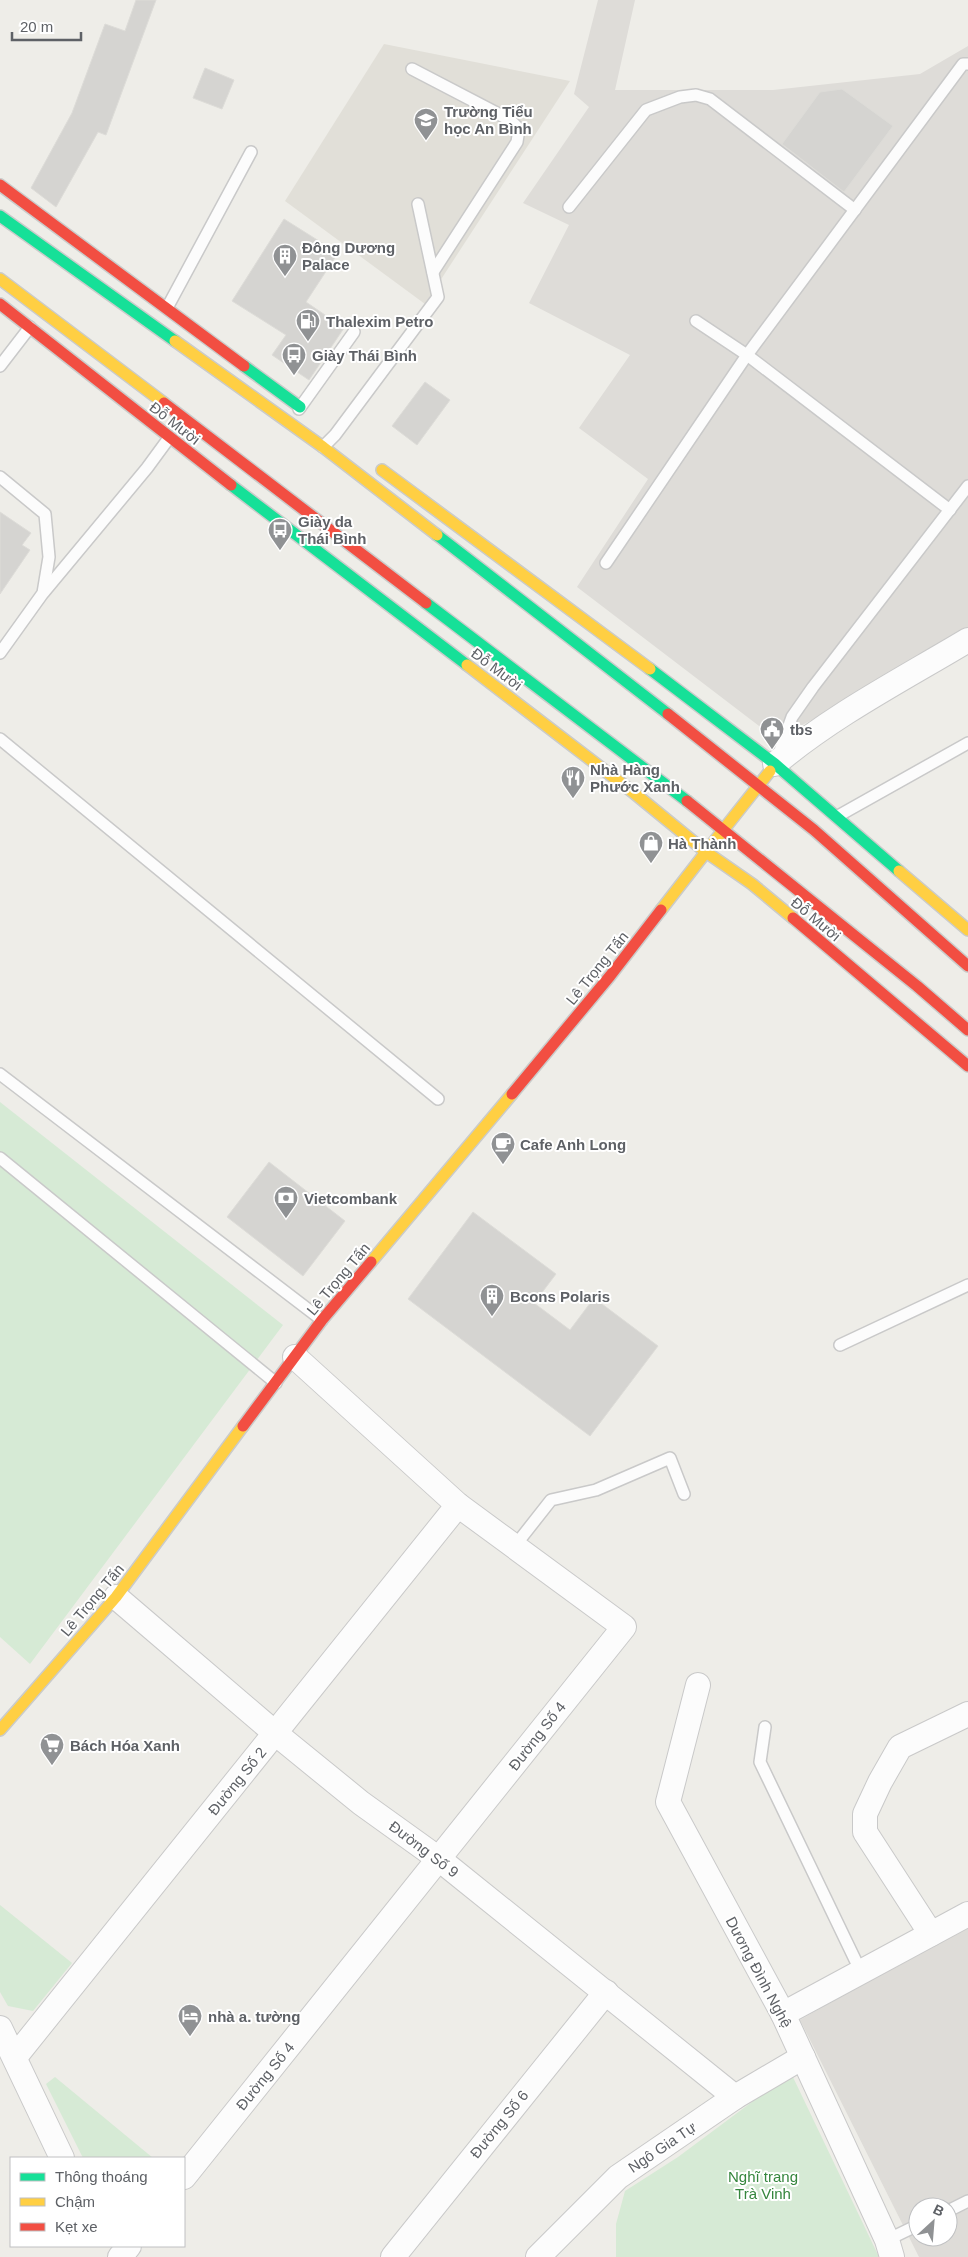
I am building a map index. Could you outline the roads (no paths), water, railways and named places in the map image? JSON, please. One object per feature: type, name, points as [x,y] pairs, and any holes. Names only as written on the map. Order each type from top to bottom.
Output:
[{"type":"main road","points":[[0,185],[166,310],[304,410]]},
{"type":"main road","points":[[0,216],[323,447],[689,730],[814,830],[968,966]]},
{"type":"main road","name":"Đỗ Mười","points":[[0,279],[724,829],[918,986],[968,1030]]},
{"type":"main road","name":"Đỗ Mười","points":[[0,304],[169,438],[634,793],[706,852],[752,884],[968,1066]]},
{"type":"main road","points":[[374,464],[706,710],[775,764],[838,816],[968,930]]},
{"type":"main road","name":"Lê Trọng Tấn","points":[[0,1730],[116,1597],[322,1320],[610,976],[775,764]]},
{"type":"street","points":[[775,764],[804,740],[968,640]]},
{"type":"street","name":"Đường Số 4","points":[[185,2176],[624,1627],[458,1505],[295,1357]]},
{"type":"street","name":"Đường Số 2","points":[[15,2057],[458,1505]]},
{"type":"street","name":"Đường Số 9","points":[[116,1597],[275,1734],[361,1803],[439,1859],[735,2097]]},
{"type":"street","name":"Dương Đình Nghệ","points":[[698,1685],[668,1802],[783,2014],[889,2249]]},
{"type":"street","points":[[930,1934],[865,1832],[865,1814],[880,1782],[900,1747],[968,1714]]},
{"type":"street","points":[[783,2014],[968,1914]]},
{"type":"street","name":"Đường Số 6","points":[[392,2257],[606,1992]]},
{"type":"street","points":[[0,2028],[62,2157]]},
{"type":"street","name":"Ngô Gia Tự","points":[[538,2257],[618,2177],[735,2097],[802,2057]]},
{"type":"street","points":[[120,2257],[128,2247]]},
{"type":"lane","points":[[606,563],[747,355],[964,64],[968,64]]},
{"type":"lane","points":[[412,69],[510,120],[519,129],[517,142],[433,272]]},
{"type":"lane","points":[[569,207],[646,110],[680,97],[696,95],[710,99],[855,210]]},
{"type":"lane","points":[[166,310],[251,152]]},
{"type":"lane","points":[[323,447],[335,435],[438,297],[418,204]]},
{"type":"lane","points":[[696,321],[747,355],[950,510]]},
{"type":"lane","points":[[0,366],[30,327]]},
{"type":"lane","points":[[290,423],[304,410],[354,332]]},
{"type":"lane","points":[[0,653],[43,593],[147,468],[169,438]]},
{"type":"lane","points":[[0,477],[45,514],[49,557],[43,593]]},
{"type":"lane","points":[[775,764],[792,717],[968,486]]},
{"type":"lane","points":[[0,739],[438,1099]]},
{"type":"lane","points":[[838,816],[968,744]]},
{"type":"lane","points":[[0,1074],[322,1320]]},
{"type":"lane","points":[[0,1158],[276,1383]]},
{"type":"lane","points":[[840,1344],[968,1285]]},
{"type":"lane","points":[[514,1547],[551,1500],[596,1490],[670,1458],[684,1494]]},
{"type":"lane","points":[[765,1727],[760,1762],[861,1972]]},
{"type":"lane","points":[[889,2249],[908,2233]]},
{"type":"place","name":"Trường Tiểu học An Bình","points":[[426,141]]},
{"type":"place","name":"Đông Dương Palace","points":[[285,277]]},
{"type":"place","name":"Thalexim Petro","points":[[308,342]]},
{"type":"place","name":"Giày Thái Bình","points":[[294,376]]},
{"type":"place","name":"Giày da Thái Bình","points":[[280,551]]},
{"type":"place","name":"tbs","points":[[772,750]]},
{"type":"place","name":"Nhà Hàng Phước Xanh","points":[[573,799]]},
{"type":"place","name":"Hà Thành","points":[[651,864]]},
{"type":"place","name":"Cafe Anh Long","points":[[503,1165]]},
{"type":"place","name":"Vietcombank","points":[[286,1219]]},
{"type":"place","name":"Bcons Polaris","points":[[492,1317]]},
{"type":"place","name":"Bách Hóa Xanh","points":[[52,1766]]},
{"type":"place","name":"nhà a. tường","points":[[190,2037]]},
{"type":"park label","name":"Nghĩ trang Trà Vinh","points":[[763,2184]]}]
